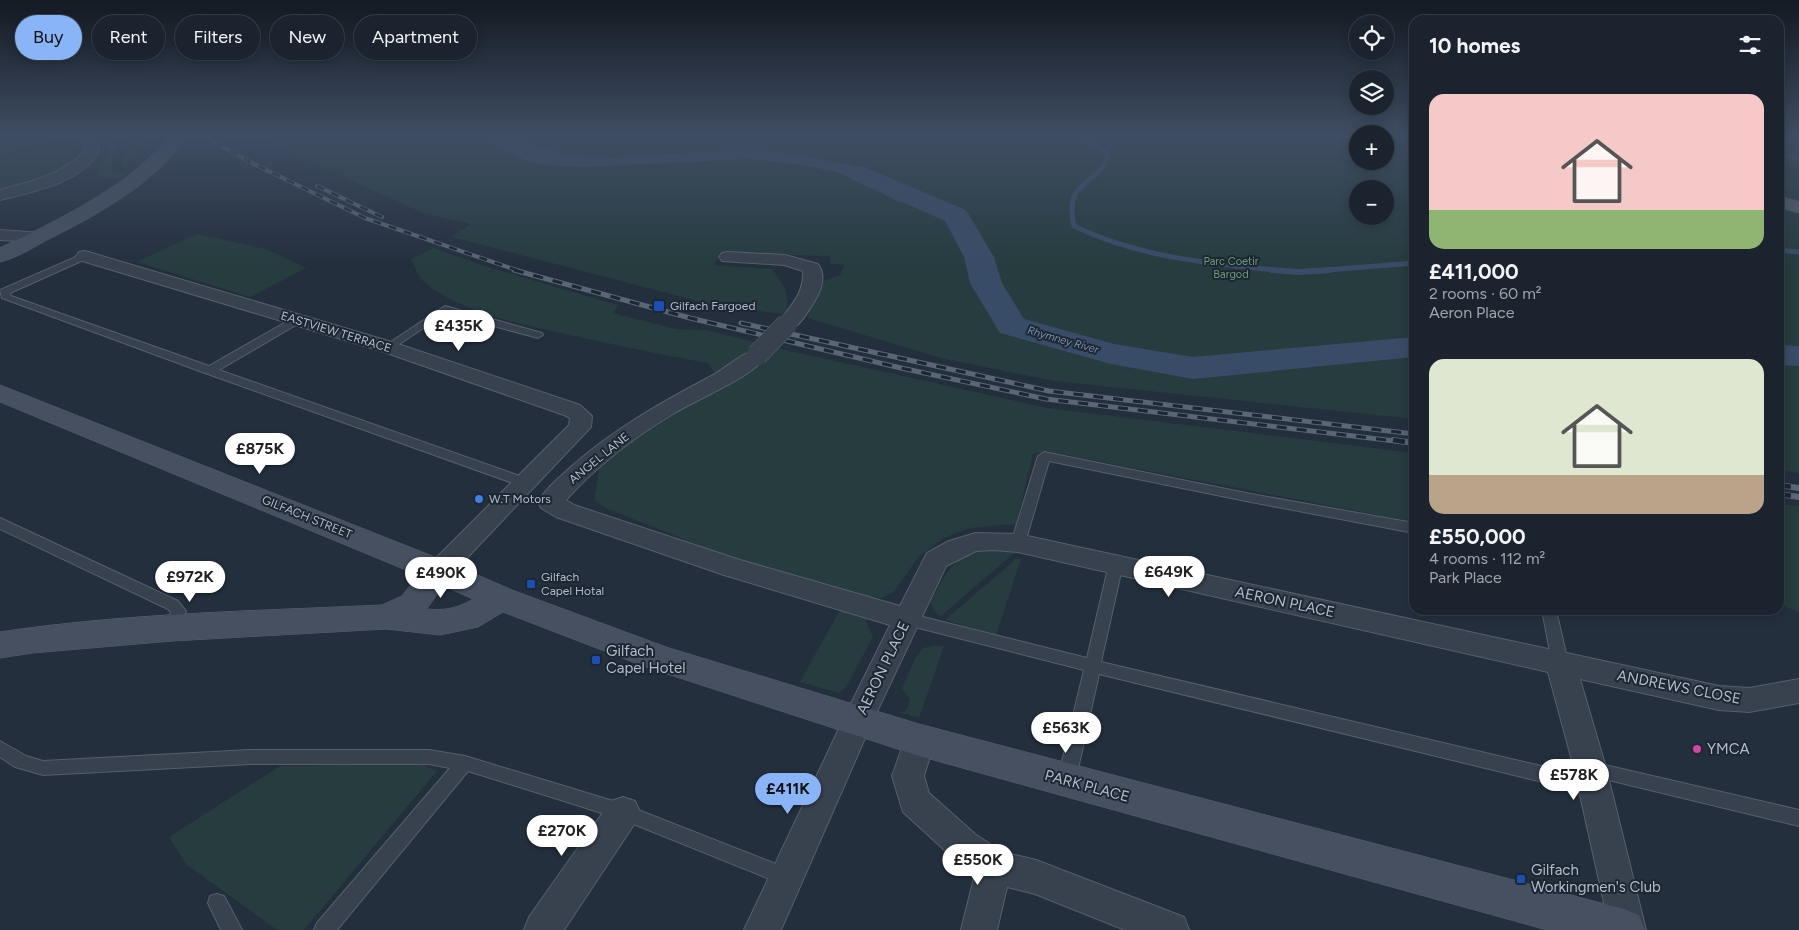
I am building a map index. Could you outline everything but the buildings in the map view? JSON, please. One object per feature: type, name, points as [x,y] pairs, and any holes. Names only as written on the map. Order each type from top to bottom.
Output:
[{"type":"main road","points":[[1784,203],[1799,207]]},
{"type":"street","points":[[0,195],[47,184],[57,178]]},
{"type":"street","points":[[2,249],[37,237],[102,200],[134,178]]},
{"type":"street","name":"EASTVIEW TERRACE","points":[[85,256],[388,347],[572,410],[581,416],[580,427],[439,571]]},
{"type":"street","name":"ANGEL LANE","points":[[728,257],[785,260],[812,268],[813,284],[800,309],[757,355],[738,368],[665,409],[600,454],[572,477],[550,502],[565,511],[733,568],[907,619]]},
{"type":"street","name":"GILFACH STREET","points":[[0,393],[439,571],[501,598]]},
{"type":"street","name":"AERON PLACE","points":[[762,930],[858,720],[936,560],[957,547],[985,539],[1018,543],[1560,662]]},
{"type":"street","points":[[386,618],[413,604],[439,571]]},
{"type":"street","points":[[0,645],[32,640],[172,628],[386,618],[440,623],[467,618],[501,598]]},
{"type":"street","name":"PARK PLACE","points":[[501,598],[658,658],[919,740],[1626,930]]},
{"type":"street","points":[[1560,662],[1593,777],[1626,930]]},
{"type":"street","name":"ANDREWS CLOSE","points":[[1560,662],[1719,698],[1749,700],[1799,691]]},
{"type":"street","points":[[919,740],[908,776],[915,801],[963,845],[994,867],[1036,877],[1171,930]]},
{"type":"street","points":[[542,930],[623,812]]},
{"type":"street","points":[[979,930],[994,867]]},
{"type":"lane","points":[[85,256],[4,292],[7,298],[526,483]]},
{"type":"lane","points":[[388,347],[445,309],[538,335]]},
{"type":"lane","points":[[210,370],[297,320]]},
{"type":"lane","points":[[1018,543],[1044,456],[1251,498],[1409,527]]},
{"type":"lane","points":[[0,523],[173,605],[179,611],[172,628]]},
{"type":"lane","points":[[1066,781],[1116,564]]},
{"type":"lane","points":[[1550,615],[1560,662]]},
{"type":"lane","points":[[907,619],[1093,666],[1593,777],[1799,818]]},
{"type":"lane","points":[[0,748],[21,762],[43,768],[250,757],[429,757],[465,763],[623,812],[786,877]]},
{"type":"lane","points":[[324,930],[465,763]]},
{"type":"lane","points":[[217,903],[232,930]]},
{"type":"green space","points":[[0,178],[41,178],[28,183],[0,191]]},
{"type":"green space","name":"Parc Coetir Bargod","points":[[346,178],[1409,178],[1409,418],[1054,381],[941,358],[808,318],[812,302],[824,281],[840,275],[844,265],[830,263],[830,256],[720,253],[715,265],[772,269],[787,296],[786,308],[783,314],[709,304],[452,237],[471,224],[423,213]]},
{"type":"green space","points":[[1784,178],[1799,178],[1799,473],[1784,471]]},
{"type":"green space","points":[[197,234],[266,249],[306,268],[250,297],[137,262]]},
{"type":"green space","points":[[433,248],[491,268],[618,305],[613,313],[676,329],[707,330],[781,349],[1047,408],[1409,452],[1409,521],[1045,451],[1033,454],[1016,524],[969,528],[944,538],[919,556],[893,593],[881,598],[845,593],[738,561],[606,508],[594,500],[600,465],[644,431],[722,385],[708,363],[533,327],[474,310],[439,293],[424,282],[411,259]]},
{"type":"green space","points":[[1784,504],[1799,506],[1799,612],[1784,606]]},
{"type":"green space","points":[[992,549],[1014,549],[1013,554],[941,616],[934,611],[931,602],[953,565],[967,555]]},
{"type":"green space","points":[[1016,559],[1021,559],[996,635],[945,620]]},
{"type":"green space","points":[[841,608],[869,617],[866,622],[873,637],[846,687],[839,693],[800,682]]},
{"type":"green space","points":[[944,646],[919,718],[898,712],[906,711],[910,699],[902,689],[914,660],[923,648]]},
{"type":"green space","points":[[420,764],[437,771],[304,930],[277,930],[186,864],[169,837],[280,766]]},
{"type":"water","points":[[853,178],[889,178],[921,192],[899,202]]},
{"type":"waterway","name":"Rhymney River","points":[[872,178],[956,216],[979,257],[986,283],[1012,326],[1111,354],[1193,368],[1409,347]]},
{"type":"waterway","points":[[1091,178],[1078,190],[1073,199],[1074,226],[1125,246],[1177,258],[1285,271]]},
{"type":"waterway","points":[[1784,250],[1799,252]]},
{"type":"waterway","points":[[1314,271],[1409,263]]},
{"type":"waterway","points":[[1272,270],[1285,271]]},
{"type":"waterway","points":[[1314,271],[1330,270]]},
{"type":"waterway","points":[[1285,271],[1314,271]]},
{"type":"waterway","name":"Rhymney River","points":[[1784,355],[1799,356]]},
{"type":"railway","points":[[284,178],[365,218],[519,271]]},
{"type":"railway","points":[[317,186],[382,217]]},
{"type":"railway","points":[[514,270],[690,318],[901,368],[1046,399],[1403,442]]},
{"type":"railway","points":[[741,323],[1049,391],[1409,433]]},
{"type":"railway","points":[[1393,440],[1409,442]]},
{"type":"railway","points":[[1784,486],[1799,488]]},
{"type":"railway","points":[[1784,495],[1799,497]]},
{"type":"place","name":"Gilfach Fargoed","points":[[659,306]]},
{"type":"place","name":"W.T Motors","points":[[479,499]]},
{"type":"place","name":"Gilfach Capel Hotal","points":[[531,584]]},
{"type":"place","name":"Gilfach Capel Hotel","points":[[596,660]]},
{"type":"place","name":"YMCA","points":[[1697,749]]},
{"type":"place","name":"Gilfach Workingmen's Club","points":[[1521,879]]}]
